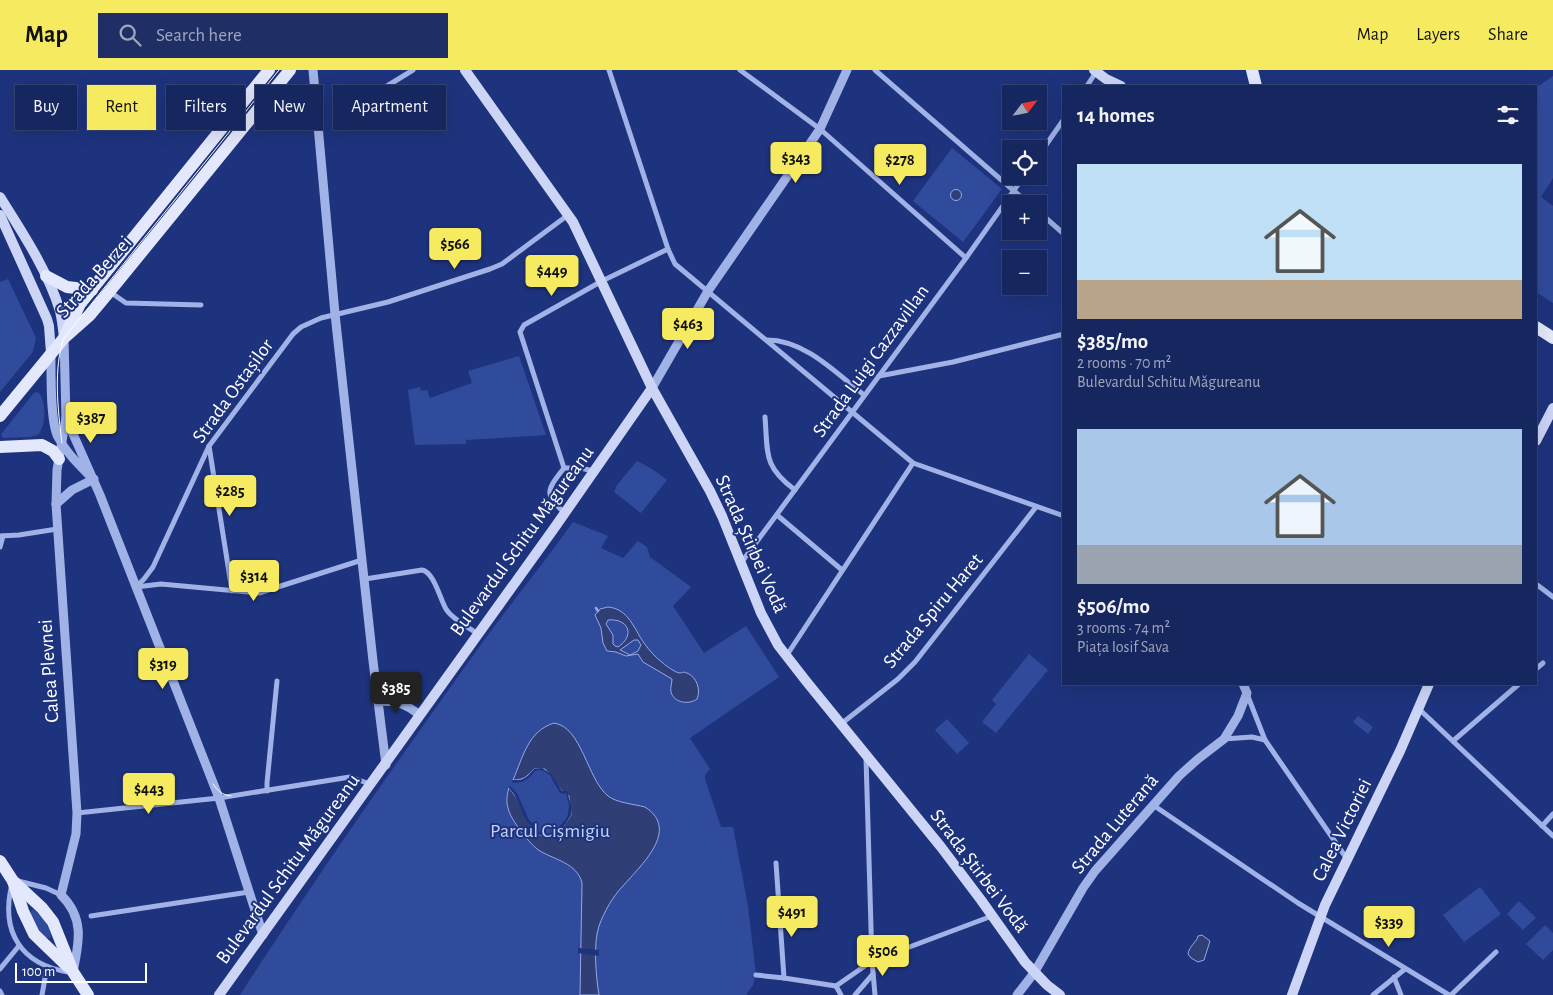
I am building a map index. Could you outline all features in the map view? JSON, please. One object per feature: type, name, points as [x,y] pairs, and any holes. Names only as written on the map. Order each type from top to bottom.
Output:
[{"type":"main road","name":"Strada Berzei","points":[[64,338],[80,304],[269,70]]},
{"type":"main road","name":"Strada Berzei","points":[[64,338],[90,315],[110,292],[290,70]]},
{"type":"main road","name":"Strada Știrbei Vodă","points":[[465,70],[568,215],[602,281],[652,388],[722,516],[761,613],[786,656],[941,847],[993,916],[1017,953],[1034,973],[1060,995]]},
{"type":"main road","points":[[1252,70],[1255,85]]},
{"type":"main road","points":[[1095,71],[1119,85]]},
{"type":"main road","name":"Calea Plevnei","points":[[0,197],[24,235],[46,276],[60,312],[64,338]]},
{"type":"main road","points":[[0,215],[47,319],[50,353]]},
{"type":"main road","points":[[46,276],[67,286],[92,290]]},
{"type":"main road","points":[[1537,328],[1553,338]]},
{"type":"main road","points":[[0,416],[64,338]]},
{"type":"main road","name":"Bulevardul Schitu Măgureanu","points":[[219,995],[386,765],[652,388]]},
{"type":"main road","points":[[1537,439],[1553,408]]},
{"type":"main road","points":[[0,447],[42,445],[53,451],[58,459]]},
{"type":"main road","name":"Calea Victoriei","points":[[1292,995],[1320,917],[1429,685]]},
{"type":"main road","points":[[0,861],[13,881],[42,908],[53,922],[73,972],[88,995]]},
{"type":"main road","points":[[13,881],[23,911],[34,934],[73,972]]},
{"type":"street","points":[[313,70],[335,314],[386,765]]},
{"type":"street","points":[[389,85],[412,70]]},
{"type":"street","points":[[609,70],[675,264],[913,463],[1062,515]]},
{"type":"street","points":[[740,70],[820,129],[966,258]]},
{"type":"street","points":[[652,388],[708,292],[820,129],[847,70]]},
{"type":"street","points":[[875,70],[1019,195]]},
{"type":"street","points":[[1088,85],[1095,71]]},
{"type":"street","points":[[1047,143],[1062,122]]},
{"type":"street","name":"Strada Luigi Cazzavillan","points":[[740,563],[777,516],[1018,185]]},
{"type":"street","name":"Strada Ostașilor","points":[[136,587],[153,567],[209,446],[293,334],[310,322],[335,314],[388,302],[502,264],[568,215]]},
{"type":"street","points":[[1047,219],[1062,232]]},
{"type":"street","points":[[564,468],[520,332],[524,325],[602,281],[668,248]]},
{"type":"street","points":[[110,292],[126,303],[201,305]]},
{"type":"street","points":[[879,376],[953,362],[1062,335]]},
{"type":"street","name":"Calea Plevnei","points":[[61,895],[76,834],[77,813],[56,504],[58,459],[66,418],[64,338]]},
{"type":"street","points":[[767,340],[785,342],[811,354],[864,395]]},
{"type":"street","points":[[50,353],[54,426],[62,443],[79,465],[94,479],[72,490],[56,504]]},
{"type":"street","points":[[765,417],[770,464],[781,480],[795,490]]},
{"type":"street","name":"Calea Plevnei","points":[[66,418],[94,479],[219,798],[263,935]]},
{"type":"street","points":[[209,446],[232,591]]},
{"type":"street","points":[[786,656],[913,463]]},
{"type":"street","points":[[564,468],[580,468],[594,472]]},
{"type":"street","points":[[564,468],[550,487],[549,492],[555,504],[565,513]]},
{"type":"street","name":"Strada Spiru Haret","points":[[841,724],[898,679],[915,662],[1036,506]]},
{"type":"street","points":[[777,516],[842,570]]},
{"type":"street","points":[[0,547],[2,536],[57,529]]},
{"type":"street","points":[[136,587],[161,584],[259,592],[362,560]]},
{"type":"street","points":[[365,579],[426,570],[447,612],[478,634]]},
{"type":"street","points":[[1537,585],[1553,597]]},
{"type":"street","points":[[1537,589],[1553,597]]},
{"type":"street","points":[[1537,668],[1543,663]]},
{"type":"street","points":[[267,791],[277,681]]},
{"type":"street","points":[[1243,685],[1265,740],[1347,860]]},
{"type":"street","points":[[1453,741],[1518,685]]},
{"type":"street","name":"Strada Luterană","points":[[1224,740],[1238,716],[1247,693]]},
{"type":"street","points":[[378,701],[399,702],[420,715]]},
{"type":"street","points":[[1419,708],[1553,836]]},
{"type":"street","name":"Strada Luterană","points":[[1017,995],[1034,973],[1088,880],[1186,769],[1209,749],[1224,740],[1252,736],[1265,740]]},
{"type":"street","points":[[866,756],[872,961],[875,995]]},
{"type":"street","points":[[77,813],[219,798],[350,777],[372,784]]},
{"type":"street","points":[[1153,805],[1320,917],[1450,995],[1496,952]]},
{"type":"street","points":[[1542,826],[1553,814]]},
{"type":"street","points":[[776,863],[784,978]]},
{"type":"street","points":[[13,881],[46,888],[61,895],[72,909],[78,926],[78,943],[73,972],[47,967],[33,960],[18,947],[8,928],[3,902],[13,881]]},
{"type":"street","points":[[91,916],[249,892]]},
{"type":"street","points":[[756,975],[836,986],[872,961],[993,916]]},
{"type":"street","points":[[0,969],[18,947]]},
{"type":"street","points":[[42,995],[47,967]]},
{"type":"street","points":[[1373,995],[1404,969]]},
{"type":"street","points":[[855,995],[873,974]]},
{"type":"street","points":[[1394,977],[1401,995]]},
{"type":"street","points":[[836,986],[841,995]]},
{"type":"street","points":[[0,991],[2,995]]},
{"type":"green space","points":[[1553,76],[1553,178],[1541,197],[1553,206],[1553,303],[1537,293],[1537,87]]},
{"type":"green space","points":[[952,148],[1002,189],[963,242],[913,201]]},
{"type":"green space","points":[[8,279],[36,338],[32,353],[0,392],[0,282]]},
{"type":"green space","points":[[519,356],[546,435],[466,440],[466,444],[415,445],[408,390],[420,387],[421,391],[427,390],[430,398],[472,383],[468,371]]},
{"type":"green space","points":[[38,392],[43,402],[44,420],[38,435],[3,438],[2,433],[34,393]]},
{"type":"green space","points":[[637,461],[667,480],[641,513],[614,492],[617,485]]},
{"type":"green space","name":"Parcul Cișmigiu","points":[[573,522],[608,536],[601,548],[623,558],[638,541],[647,547],[650,557],[691,587],[673,606],[704,653],[746,626],[779,677],[690,738],[710,769],[705,775],[705,779],[721,827],[733,827],[748,906],[756,975],[753,985],[746,995],[240,995],[389,774],[482,643]]},
{"type":"green space","points":[[1029,654],[1048,670],[996,733],[982,722],[996,704],[992,700]]},
{"type":"green space","points":[[1358,716],[1373,727],[1368,734],[1353,722]]},
{"type":"green space","points":[[947,719],[969,743],[957,754],[935,730]]},
{"type":"green space","points":[[1480,887],[1501,914],[1464,942],[1443,915]]},
{"type":"green space","points":[[1519,901],[1536,918],[1523,930],[1507,914]]},
{"type":"green space","points":[[32,909],[45,921],[51,938],[43,936],[38,930],[30,914]]},
{"type":"green space","points":[[1545,925],[1553,933],[1553,950],[1543,960],[1526,944]]},
{"type":"shaded area","points":[[956,189],[962,195],[956,201],[950,195]]},
{"type":"shaded area","points":[[608,607],[621,612],[630,620],[644,643],[658,659],[675,671],[687,673],[693,677],[698,688],[697,699],[690,702],[682,702],[675,699],[671,692],[672,679],[643,662],[638,654],[626,656],[607,651],[603,643],[601,628],[595,615],[600,609]],"holes":[[[608,620],[621,622],[627,628],[627,637],[618,647],[613,644],[613,635],[606,624]],[[634,640],[638,640],[641,645],[638,651],[630,655],[620,650]]]},
{"type":"shaded area","points":[[554,723],[563,727],[578,743],[595,778],[608,796],[621,802],[645,807],[655,816],[659,826],[654,848],[612,899],[599,926],[597,933],[596,970],[599,995],[580,995],[582,883],[579,876],[570,866],[540,851],[531,843],[516,825],[507,805],[509,788],[535,829],[535,834],[546,836],[562,829],[571,815],[569,796],[562,791],[545,769],[534,769],[525,778],[513,780],[532,738],[545,727]]},
{"type":"shaded area","points":[[1202,935],[1210,941],[1204,960],[1198,962],[1188,954],[1198,936]]},
{"type":"pier","points":[[542,768],[552,775],[562,791],[567,791],[571,805],[571,815],[565,825],[558,832],[549,836],[534,834],[535,829],[527,822],[514,794],[509,788],[510,786],[517,793],[529,820],[538,828],[537,832],[549,834],[556,830],[566,819],[569,805],[566,794],[560,793],[550,776],[544,771],[539,770],[522,782],[512,783],[513,780],[522,780],[534,769]]},
{"type":"pier","points":[[578,948],[599,950],[599,956],[578,953]]},
{"type":"tram line","points":[[62,443],[57,376],[58,362],[64,338],[279,70]]},
{"type":"tram line","points":[[213,784],[220,792],[231,796]]}]
